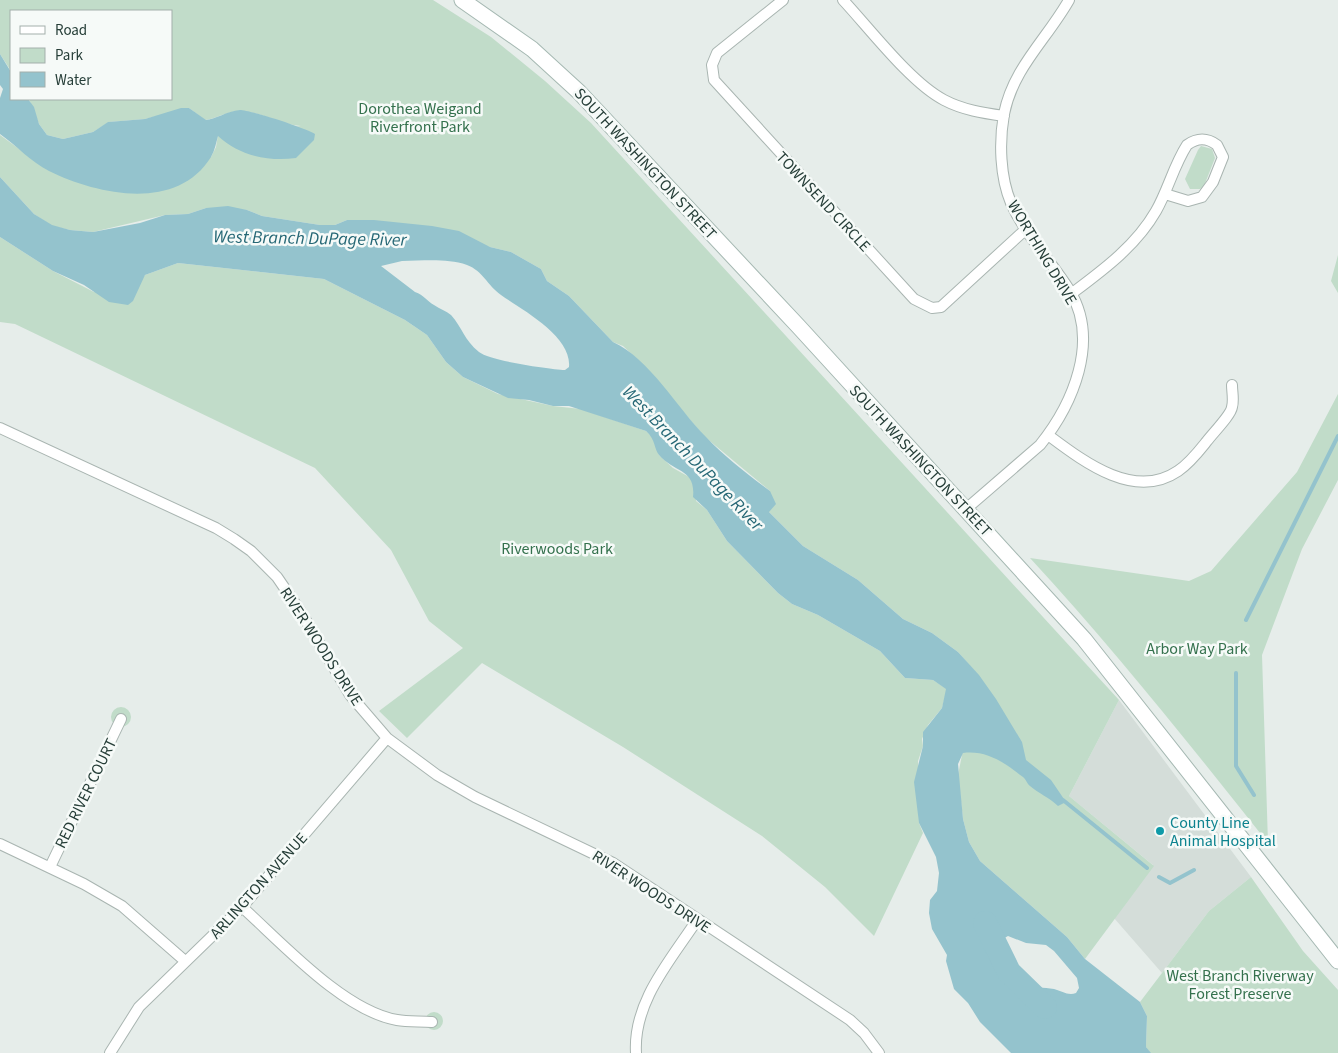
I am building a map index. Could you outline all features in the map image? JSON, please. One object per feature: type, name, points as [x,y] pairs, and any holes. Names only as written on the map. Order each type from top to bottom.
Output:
[{"type":"main road","name":"SOUTH WASHINGTON STREET","points":[[462,0],[532,49],[579,92],[966,509],[1072,626],[1121,684],[1270,876],[1338,960]]},
{"type":"street","name":"TOWNSEND CIRCLE","points":[[783,0],[717,53],[712,65],[714,80],[914,298],[932,308],[941,307],[1026,230]]},
{"type":"street","points":[[843,0],[914,77],[935,95],[964,109],[1004,116]]},
{"type":"street","name":"WORTHING DRIVE","points":[[966,509],[1031,453],[1048,435],[1076,382],[1081,362],[1084,339],[1081,318],[1071,294],[1026,230],[1011,203],[1002,174],[1004,116],[1015,79],[1026,61],[1056,23],[1070,0]]},
{"type":"street","points":[[1071,294],[1106,268],[1131,245],[1155,214],[1187,145],[1192,141],[1205,139],[1217,145],[1223,157],[1213,182],[1202,198],[1188,201],[1165,194]]},
{"type":"street","points":[[1048,435],[1085,461],[1118,477],[1131,481],[1154,481],[1178,472],[1198,452],[1232,409],[1232,384]]},
{"type":"street","name":"RIVER WOODS DRIVE","points":[[0,428],[216,528],[251,551],[277,577],[301,612],[350,696],[387,738],[437,775],[475,797],[613,863],[696,920],[850,1020],[864,1033],[879,1053]]},
{"type":"street","name":"RED RIVER COURT","points":[[50,867],[121,719]]},
{"type":"street","name":"ARLINGTON AVENUE","points":[[110,1053],[139,1007],[242,907],[387,738]]},
{"type":"street","points":[[0,844],[50,867],[122,906],[185,961]]},
{"type":"street","points":[[242,907],[334,989],[352,1002],[396,1020],[432,1022]]},
{"type":"street","points":[[636,1053],[636,1028],[650,992],[696,920]]},
{"type":"shaded area","points":[[1119,700],[1251,877],[1209,911],[1162,973],[1114,918],[1153,865],[1069,796]]},
{"type":"green space","name":"Dorothea Weigand Riverfront Park","points":[[0,0],[433,0],[491,37],[545,81],[591,123],[1119,700],[1069,796],[1154,866],[1085,959],[1067,937],[980,861],[969,842],[963,819],[958,775],[978,675],[958,652],[932,633],[903,619],[858,580],[803,546],[769,512],[770,491],[705,437],[639,361],[623,346],[613,342],[569,296],[547,281],[541,269],[511,252],[490,247],[347,220],[335,225],[320,225],[262,216],[247,210],[206,208],[188,214],[165,215],[93,232],[52,226],[34,214],[0,177],[0,135],[48,170],[211,157],[216,147],[218,135],[301,126],[243,111],[205,120],[189,108],[145,119],[109,122],[93,132],[63,139],[47,135],[39,124],[29,100],[172,100],[172,10],[10,10],[10,69],[0,54]]},
{"type":"green space","points":[[1201,146],[1212,149],[1215,158],[1204,186],[1200,189],[1190,189],[1185,179]]},
{"type":"green space","name":"Riverwoods Park","points":[[0,237],[53,271],[94,292],[140,281],[145,275],[178,263],[324,279],[405,320],[427,335],[446,362],[463,377],[498,394],[553,406],[581,409],[646,431],[654,438],[659,455],[673,468],[691,478],[695,485],[696,501],[707,510],[727,541],[778,593],[792,604],[818,615],[880,651],[905,678],[933,680],[947,689],[942,708],[928,725],[922,739],[923,746],[918,761],[919,823],[923,833],[874,936],[825,887],[762,836],[623,747],[482,663],[407,738],[379,711],[463,648],[429,621],[391,550],[315,468],[15,324],[0,322]]},
{"type":"green space","points":[[1338,255],[1338,293],[1331,281]]},
{"type":"green space","name":"Arbor Way Park","points":[[1338,394],[1338,480],[1302,549],[1262,655],[1268,843],[1122,663],[1030,558],[1189,581],[1211,571],[1297,472]]},
{"type":"green space","points":[[121,707],[128,710],[131,717],[128,724],[121,727],[114,724],[111,717],[114,710]]},
{"type":"green space","name":"West Branch Riverway Forest Preserve","points":[[1251,877],[1303,951],[1338,990],[1338,1053],[1150,1053],[1146,1047],[1147,1016],[1140,1002],[1209,911]]},
{"type":"green space","points":[[430,1012],[438,1012],[443,1017],[441,1028],[430,1030],[425,1025],[425,1017]]},
{"type":"water","points":[[0,54],[10,70],[10,100],[29,100],[34,107],[39,124],[47,135],[63,139],[93,132],[108,122],[145,119],[181,108],[189,108],[206,120],[240,110],[290,124],[315,134],[314,140],[296,158],[285,159],[254,156],[226,143],[218,136],[211,157],[196,174],[178,186],[158,192],[136,194],[113,192],[90,187],[49,171],[30,159],[0,134],[0,98],[3,89],[0,85]]},
{"type":"water","points":[[0,177],[34,214],[52,225],[70,230],[93,232],[140,223],[165,215],[188,214],[206,208],[228,206],[247,210],[262,216],[320,225],[335,225],[347,220],[374,220],[459,231],[490,247],[511,252],[541,269],[547,281],[569,296],[613,342],[639,360],[651,372],[713,444],[736,465],[770,491],[776,504],[769,512],[803,546],[858,580],[903,619],[932,633],[958,652],[979,675],[1022,742],[1026,760],[1051,780],[1066,802],[1058,806],[1030,786],[1024,778],[1002,762],[980,754],[963,753],[958,764],[963,819],[969,842],[980,861],[1067,937],[1085,959],[1140,1002],[1147,1016],[1146,1047],[1151,1053],[1011,1053],[980,1022],[968,1003],[954,989],[946,961],[947,955],[932,929],[929,913],[930,900],[937,891],[939,873],[936,857],[919,823],[914,782],[923,746],[923,732],[942,708],[946,689],[933,680],[905,678],[880,651],[818,615],[792,604],[778,593],[727,541],[707,510],[693,497],[693,488],[688,476],[659,455],[652,438],[646,431],[569,406],[553,406],[529,400],[508,398],[463,377],[446,362],[427,335],[405,320],[324,279],[178,263],[145,275],[133,301],[128,305],[109,302],[84,285],[53,271],[0,237]],"holes":[[[402,261],[451,261],[472,268],[481,274],[496,291],[533,316],[554,335],[563,345],[568,356],[569,367],[565,370],[520,364],[479,352],[470,343],[451,315],[415,292],[381,266]],[[1008,936],[1026,943],[1046,945],[1054,951],[1077,978],[1079,988],[1076,993],[1068,994],[1054,989],[1027,986],[1017,982],[1006,969],[999,954],[999,947]]]},
{"type":"waterway","points":[[1246,620],[1338,436]]},
{"type":"waterway","points":[[1236,673],[1236,766],[1254,795]]},
{"type":"waterway","points":[[1063,800],[1147,868]]},
{"type":"waterway","points":[[1159,877],[1170,883],[1194,870]]},
{"type":"waterway","name":"West Branch DuPage River","points":[[985,923],[1009,972],[1045,1007]]},
{"type":"place","name":"County Line Animal Hospital","points":[[1160,831]]}]
